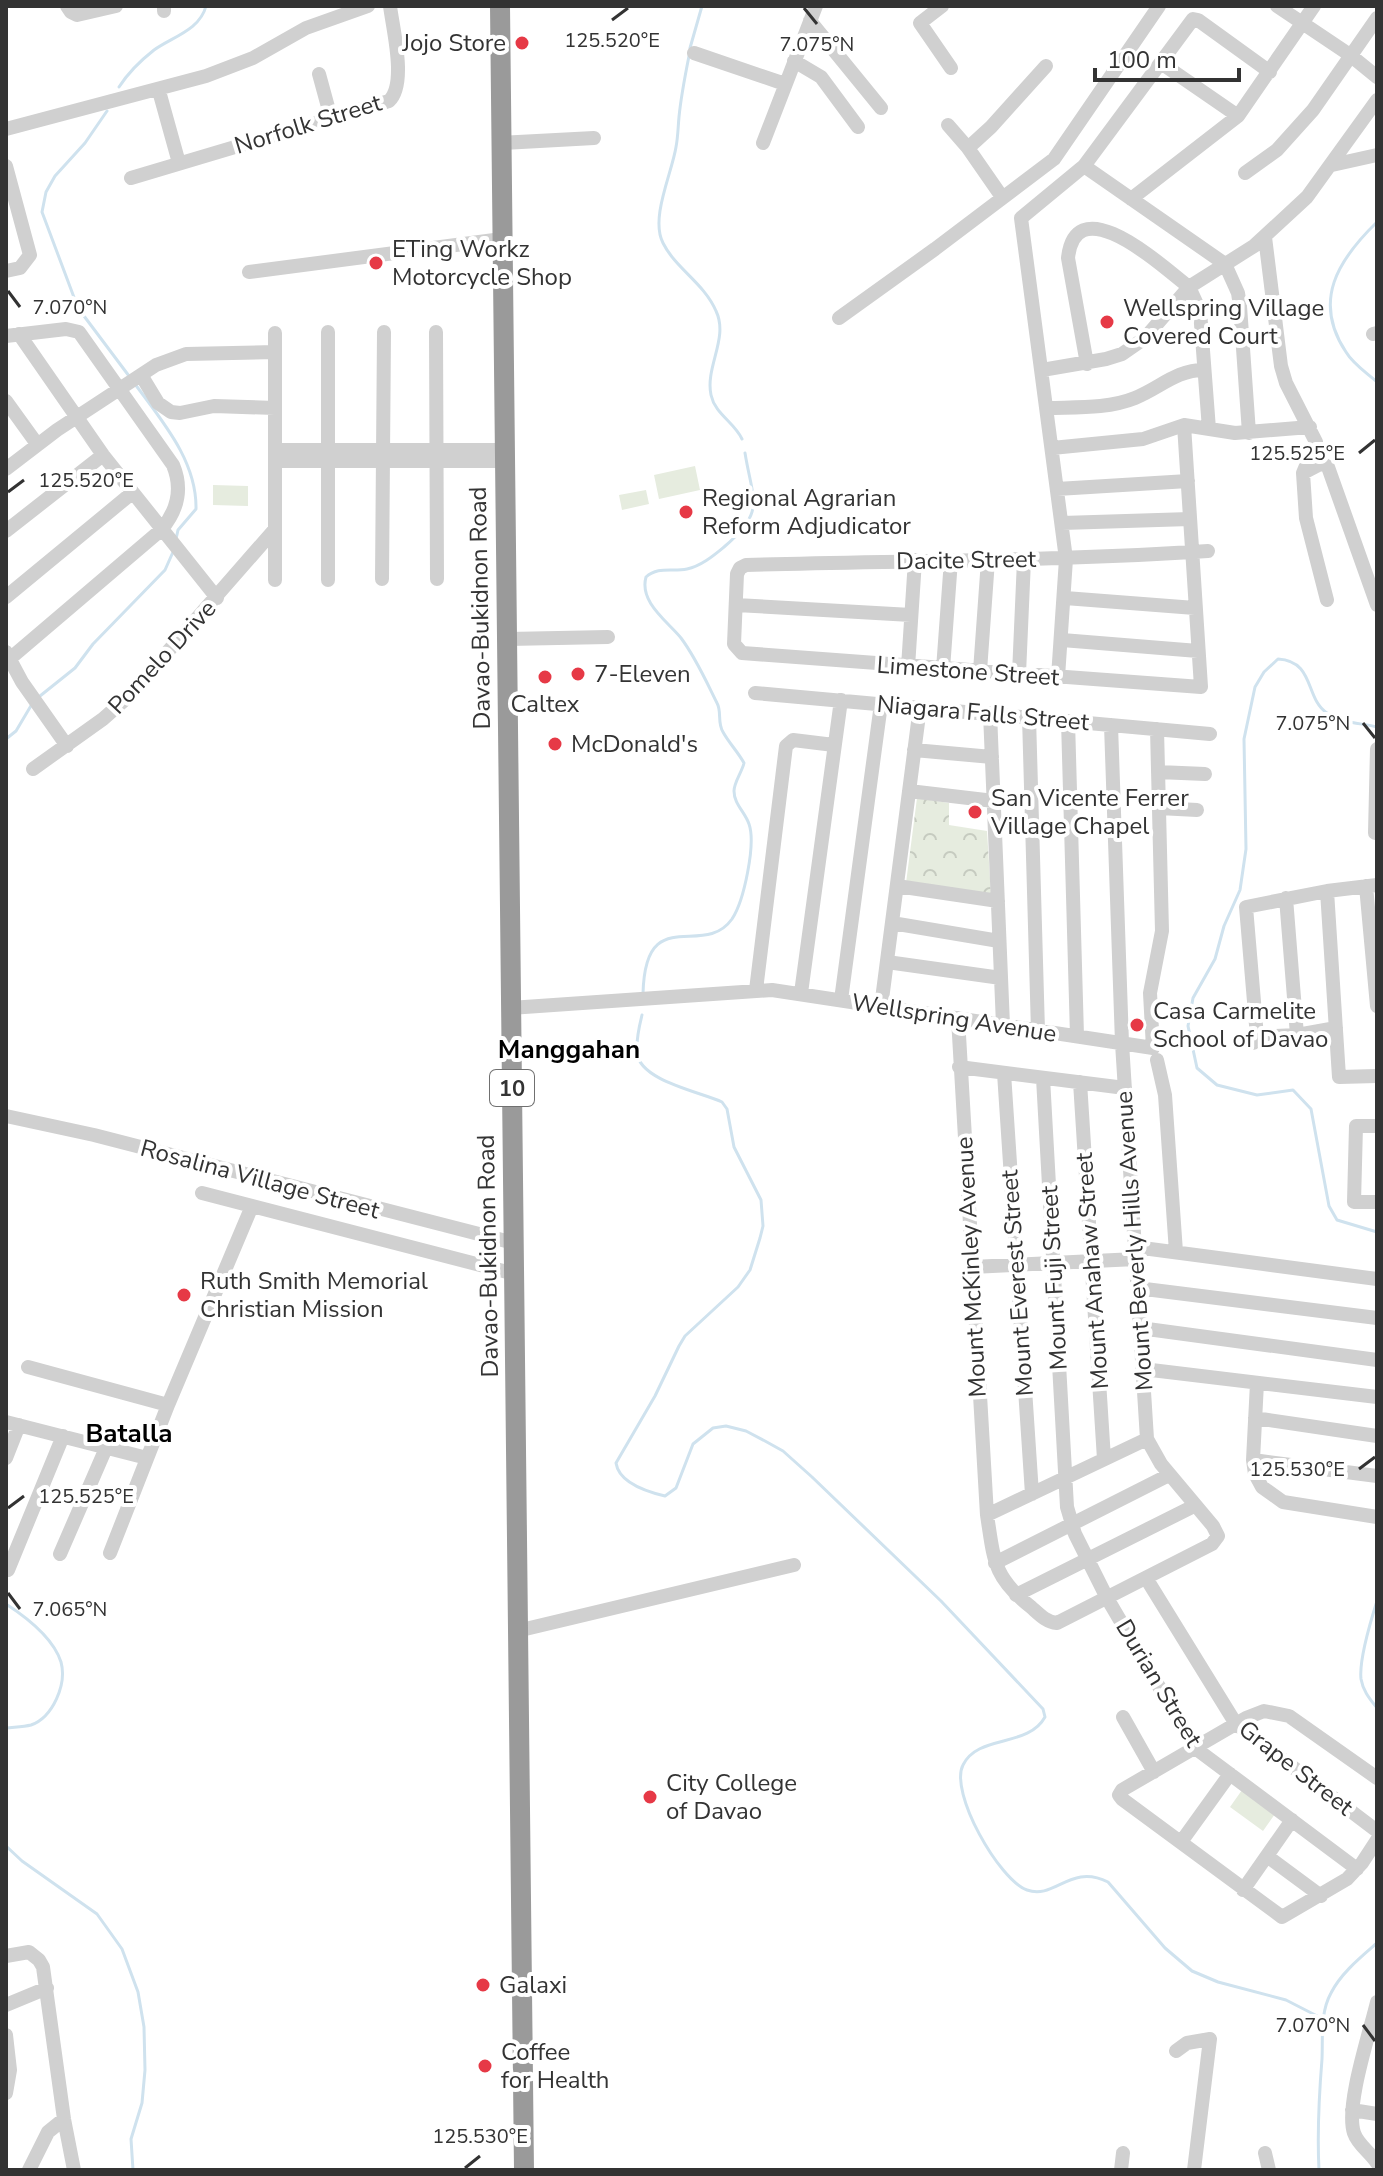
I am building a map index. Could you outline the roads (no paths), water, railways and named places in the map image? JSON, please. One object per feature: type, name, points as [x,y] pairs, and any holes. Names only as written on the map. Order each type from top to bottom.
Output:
[{"type":"highway","name":"Davao-Bukidnon Road","points":[[500,6],[524,2170]]},
{"type":"street","points":[[67,6],[77,15],[116,6]]},
{"type":"street","points":[[6,129],[159,91],[241,64],[306,28],[368,6]]},
{"type":"street","name":"Norfolk Street","points":[[131,178],[380,105],[395,95],[399,79],[390,6]]},
{"type":"street","points":[[763,143],[816,6]]},
{"type":"street","points":[[942,6],[920,23],[951,68]]},
{"type":"street","points":[[839,318],[1054,159],[1159,6]]},
{"type":"street","points":[[1277,6],[1377,77]]},
{"type":"street","points":[[1131,199],[1238,116],[1314,6]]},
{"type":"street","points":[[1245,173],[1277,150],[1313,110],[1377,18]]},
{"type":"street","points":[[1058,677],[1066,559],[1021,218],[1084,166],[1188,24],[1196,19],[1270,72]]},
{"type":"street","points":[[810,21],[881,108]]},
{"type":"street","points":[[694,53],[785,84]]},
{"type":"street","points":[[794,61],[821,77],[858,127]]},
{"type":"street","points":[[1161,63],[1238,116]]},
{"type":"street","points":[[968,148],[1046,66]]},
{"type":"street","points":[[319,74],[331,118]]},
{"type":"street","points":[[159,91],[179,163]]},
{"type":"street","points":[[1042,370],[1087,364],[1122,354],[1135,346],[1189,287],[1265,237],[1307,197],[1377,100]]},
{"type":"street","points":[[948,125],[1002,197]]},
{"type":"street","points":[[501,143],[594,138]]},
{"type":"street","points":[[1332,165],[1377,155]]},
{"type":"street","points":[[6,166],[30,255],[20,268],[6,271]]},
{"type":"street","points":[[1084,166],[1225,264],[1238,293],[1240,306],[1249,433]]},
{"type":"street","points":[[1087,364],[1068,258],[1069,248],[1089,228],[1111,231],[1189,287],[1200,311],[1209,429]]},
{"type":"street","points":[[1265,237],[1281,366],[1286,383],[1316,442],[1303,473],[1306,518],[1327,600]]},
{"type":"street","points":[[249,272],[502,239]]},
{"type":"street","points":[[12,335],[74,330],[83,337],[177,475],[177,502],[161,530],[7,657],[67,746]]},
{"type":"street","points":[[328,332],[328,580]]},
{"type":"street","points":[[382,579],[384,332]]},
{"type":"street","points":[[436,332],[437,579]]},
{"type":"street","points":[[275,333],[275,580]]},
{"type":"street","points":[[12,335],[132,493],[217,598]]},
{"type":"street","points":[[6,469],[37,444],[156,365],[186,354],[275,352]]},
{"type":"street","points":[[1048,408],[1121,402],[1151,390],[1180,373],[1204,370]]},
{"type":"street","points":[[141,375],[158,403],[171,412],[214,406],[275,408]]},
{"type":"street","points":[[6,401],[37,444]]},
{"type":"street","points":[[1052,448],[1143,439],[1184,425],[1249,433],[1310,427]]},
{"type":"street","points":[[1062,640],[1198,651],[1184,425]]},
{"type":"street","points":[[6,531],[103,455]]},
{"type":"street","points":[[275,456],[504,456]]},
{"type":"street","points":[[1303,473],[1322,463],[1328,467],[1377,605]]},
{"type":"street","points":[[1057,489],[1188,481]]},
{"type":"street","points":[[6,597],[132,493]]},
{"type":"street","points":[[1062,523],[1190,519]]},
{"type":"street","name":"Pomelo Drive","points":[[33,769],[129,696],[275,529]]},
{"type":"street","name":"Dacite Street","points":[[736,605],[740,568],[746,565],[1066,559],[1208,551]]},
{"type":"street","points":[[908,667],[915,560]]},
{"type":"street","points":[[943,669],[951,560]]},
{"type":"street","points":[[980,671],[988,560]]},
{"type":"street","points":[[1019,674],[1024,560]]},
{"type":"street","points":[[1065,598],[1195,608]]},
{"type":"street","points":[[736,605],[911,615]]},
{"type":"street","name":"Limestone Street","points":[[736,605],[734,644],[742,653],[1201,687],[1198,651]]},
{"type":"street","points":[[506,639],[608,637]]},
{"type":"street","name":"Niagara Falls Street","points":[[755,693],[1210,734]]},
{"type":"street","points":[[801,993],[841,700]]},
{"type":"street","points":[[841,1000],[881,704]]},
{"type":"street","points":[[881,1007],[920,707]]},
{"type":"street","points":[[990,713],[1003,1025]]},
{"type":"street","points":[[1029,717],[1038,1031]]},
{"type":"street","points":[[1068,721],[1077,1036]]},
{"type":"street","name":"Mount Beverly Hills Avenue","points":[[1111,725],[1122,1043],[1147,1439]]},
{"type":"street","points":[[1157,729],[1162,931],[1150,993],[1155,1054],[1164,1086],[1176,1252]]},
{"type":"street","points":[[756,990],[786,744],[793,740],[834,745]]},
{"type":"street","points":[[1371,833],[1377,749]]},
{"type":"street","points":[[914,750],[992,757]]},
{"type":"street","points":[[1158,772],[1205,774]]},
{"type":"street","points":[[909,791],[994,801]]},
{"type":"street","points":[[1159,808],[1197,810]]},
{"type":"street","points":[[897,886],[998,901]]},
{"type":"street","points":[[1336,1028],[1255,1040],[1246,907],[1327,891],[1372,886],[1377,1006]]},
{"type":"street","points":[[1327,891],[1339,1077],[1377,1076]]},
{"type":"street","points":[[1286,898],[1297,1035]]},
{"type":"street","points":[[892,923],[999,941]]},
{"type":"street","points":[[887,962],[1001,978]]},
{"type":"street","name":"Wellspring Avenue","points":[[510,1008],[604,1004],[756,990],[801,993],[1122,1043],[1155,1054]]},
{"type":"street","name":"Mount McKinley Avenue","points":[[958,1018],[987,1515],[995,1563]]},
{"type":"street","points":[[959,1067],[1125,1088]]},
{"type":"street","name":"Mount Everest Street","points":[[1004,1073],[1032,1494]]},
{"type":"street","name":"Mount Fuji Street","points":[[1043,1078],[1066,1477]]},
{"type":"street","name":"Mount Anahaw Street","points":[[1080,1082],[1104,1459]]},
{"type":"street","name":"Rosalina Village Street","points":[[6,1116],[94,1135],[514,1243]]},
{"type":"street","points":[[1377,1126],[1356,1126],[1354,1202],[1377,1202]]},
{"type":"street","points":[[202,1193],[515,1274]]},
{"type":"street","points":[[110,1553],[252,1206]]},
{"type":"street","points":[[972,1267],[1091,1261],[1135,1253],[1176,1252],[1377,1279]]},
{"type":"street","points":[[1137,1288],[1377,1318]]},
{"type":"street","points":[[1140,1328],[1377,1360]]},
{"type":"street","points":[[28,1367],[168,1405]]},
{"type":"street","points":[[1143,1369],[1377,1397]]},
{"type":"street","points":[[1257,1383],[1253,1460],[1255,1474],[1262,1487],[1276,1499],[1377,1517]]},
{"type":"street","points":[[1255,1418],[1377,1436]]},
{"type":"street","points":[[6,1458],[13,1423],[147,1458]]},
{"type":"street","points":[[8,1570],[63,1436]]},
{"type":"street","points":[[987,1515],[1147,1439],[1169,1475],[1217,1532],[1218,1536],[1212,1544],[1053,1623],[1016,1595],[1000,1576],[995,1563],[1169,1475]]},
{"type":"street","points":[[60,1554],[106,1448]]},
{"type":"street","points":[[1253,1460],[1377,1476]]},
{"type":"street","name":"Durian Street","points":[[1066,1477],[1071,1524],[1107,1598],[1195,1748],[1357,1869]]},
{"type":"street","points":[[1016,1595],[1194,1506]]},
{"type":"street","points":[[517,1631],[794,1565]]},
{"type":"street","name":"Grape Street","points":[[1146,1578],[1236,1724],[1377,1831]]},
{"type":"street","points":[[1377,1778],[1289,1716],[1264,1711],[1236,1724],[1119,1795],[1282,1917],[1321,1896],[1357,1869],[1377,1840]]},
{"type":"street","points":[[1123,1717],[1154,1772]]},
{"type":"street","points":[[1181,1842],[1230,1774]]},
{"type":"street","points":[[1243,1890],[1292,1820]]},
{"type":"street","points":[[1267,1856],[1321,1896]]},
{"type":"street","points":[[6,1956],[23,1951],[35,1955],[43,1967],[74,2170]]},
{"type":"street","points":[[6,2005],[47,1988]]},
{"type":"street","points":[[1375,2156],[1358,2141],[1352,2110],[1377,2002]]},
{"type":"street","points":[[6,2035],[10,2061],[6,2093]]},
{"type":"street","points":[[1176,2051],[1187,2043],[1210,2039],[1194,2170]]},
{"type":"street","points":[[1352,2110],[1377,2114]]},
{"type":"street","points":[[29,2170],[48,2132],[64,2119]]},
{"type":"street","points":[[1121,2170],[1123,2153]]},
{"type":"street","points":[[1265,2153],[1269,2170]]},
{"type":"waterway","points":[[119,87],[149,54],[192,27],[206,6]]},
{"type":"waterway","points":[[690,48],[702,6]]},
{"type":"waterway","points":[[689,56],[676,147],[660,208],[660,233],[675,261],[704,292],[716,311],[720,332],[711,374],[711,395],[716,408],[742,439]]},
{"type":"waterway","points":[[107,111],[85,143],[55,176],[46,192],[42,212],[78,308],[129,376]]},
{"type":"waterway","points":[[1377,222],[1341,266],[1331,298],[1331,316],[1346,352],[1377,382]]},
{"type":"waterway","points":[[135,384],[176,442],[191,474],[196,509],[178,530],[176,539]]},
{"type":"waterway","points":[[643,994],[646,966],[654,949],[664,940],[706,935],[720,930],[736,911],[748,872],[751,833],[734,791],[744,763],[721,728],[718,706],[696,662],[681,638],[650,603],[645,586],[646,577],[655,572],[687,569],[707,560],[746,524],[751,514],[753,495],[745,453]]},
{"type":"waterway","points":[[40,696],[75,668],[93,644],[165,570],[173,552]]},
{"type":"waterway","points":[[1377,727],[1345,721],[1327,713],[1315,699],[1304,673],[1290,661],[1278,659],[1264,672],[1255,687],[1244,739],[1246,849],[1240,890],[1224,926],[1215,959],[1193,998],[1188,1026],[1197,1068],[1217,1085],[1257,1095],[1293,1090],[1311,1109],[1329,1206],[1337,1220],[1377,1232]]},
{"type":"waterway","points":[[6,739],[16,731],[32,704]]},
{"type":"waterway","points":[[642,1015],[637,1044],[641,1063],[660,1078],[722,1102],[727,1109],[734,1147],[761,1200],[763,1226],[750,1270],[738,1287],[685,1336],[616,1463],[618,1470],[635,1486],[665,1496],[676,1488],[693,1444],[713,1428],[726,1426],[746,1431],[783,1451],[941,1601],[1043,1709],[1045,1717],[1037,1727],[1016,1738],[980,1749],[970,1755],[963,1765],[963,1795],[970,1814],[979,1834],[1003,1870],[1016,1883],[1037,1892],[1083,1877],[1108,1882],[1165,1948],[1192,1971],[1218,1982],[1286,2000],[1323,2019]]},
{"type":"waterway","points":[[1377,1601],[1361,1671],[1363,1687],[1377,1708]]},
{"type":"waterway","points":[[6,1604],[30,1621],[52,1644],[62,1671],[60,1689],[46,1715],[31,1725],[6,1728]]},
{"type":"waterway","points":[[6,1846],[22,1861],[97,1914],[122,1949],[138,1992],[144,2027],[142,2103],[131,2139],[133,2170]]},
{"type":"waterway","points":[[1319,2170],[1325,2009],[1340,1979],[1377,1943]]},
{"type":"place","name":"Jojo Store","points":[[522,43]]},
{"type":"place","name":"ETing Workz Motorcycle Shop","points":[[376,263]]},
{"type":"place","name":"Wellspring Village Covered Court","points":[[1107,322]]},
{"type":"place","name":"Regional Agrarian Reform Adjudicator","points":[[686,512]]},
{"type":"place","name":"7-Eleven","points":[[578,674]]},
{"type":"place","name":"Caltex","points":[[545,677]]},
{"type":"place","name":"McDonald's","points":[[555,744]]},
{"type":"place","name":"San Vicente Ferrer Village Chapel","points":[[975,812]]},
{"type":"place","name":"Casa Carmelite School of Davao","points":[[1137,1025]]},
{"type":"place","name":"Ruth Smith Memorial Christian Mission","points":[[184,1295]]},
{"type":"place","name":"City College of Davao","points":[[650,1797]]},
{"type":"place","name":"Galaxi","points":[[483,1985]]},
{"type":"place","name":"Coffee for Health","points":[[485,2066]]},
{"type":"district","name":"Manggahan","points":[[569,1049]]},
{"type":"district","name":"Batalla","points":[[129,1433]]}]
